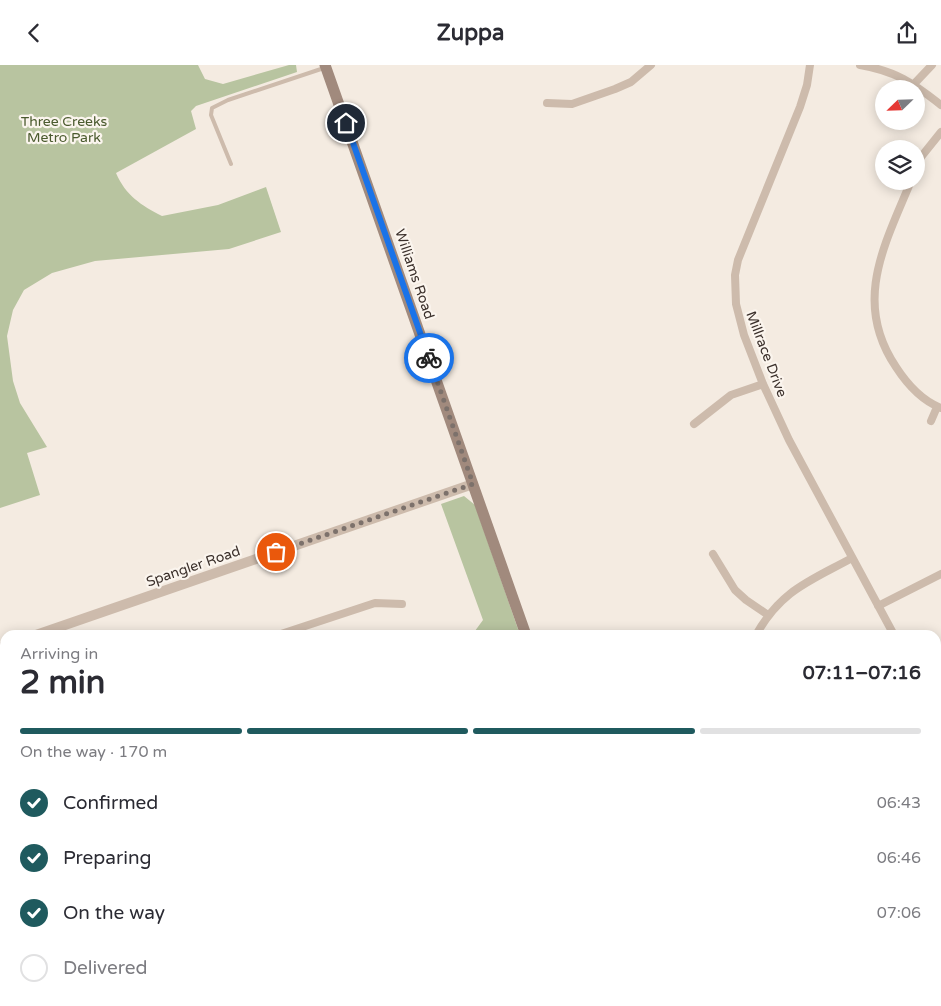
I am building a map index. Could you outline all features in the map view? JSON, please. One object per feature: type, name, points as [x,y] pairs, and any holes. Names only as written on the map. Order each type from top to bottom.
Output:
[{"type":"main road","name":"Williams Road","points":[[326,66],[524,630]]},
{"type":"street","points":[[547,103],[572,104],[615,89],[631,83],[651,65]]},
{"type":"street","name":"Millrace Drive","points":[[810,65],[807,85],[800,107],[744,243],[736,275],[736,304],[763,384],[789,440],[891,630]]},
{"type":"street","points":[[860,65],[881,69],[904,80]]},
{"type":"street","points":[[918,80],[932,65]]},
{"type":"street","points":[[925,93],[941,105]]},
{"type":"street","points":[[925,153],[941,131]]},
{"type":"street","points":[[907,190],[881,253],[877,271],[875,305],[880,331],[891,359],[909,383],[929,402],[939,408],[931,421]]},
{"type":"street","points":[[694,424],[731,395],[763,384]]},
{"type":"street","name":"Spangler Road","points":[[50,630],[473,484]]},
{"type":"street","points":[[713,554],[735,590],[768,615]]},
{"type":"street","points":[[759,630],[768,615],[780,601],[796,588],[852,558]]},
{"type":"street","points":[[878,606],[941,574]]},
{"type":"street","points":[[304,630],[375,603],[402,604]]},
{"type":"lane","points":[[231,164],[211,115],[212,108],[228,100],[326,66]]},
{"type":"green space","name":"Three Creeks Metro Park","points":[[0,65],[198,65],[205,79],[223,84],[289,65],[296,65],[297,72],[196,106],[191,111],[196,129],[116,173],[129,194],[147,208],[162,216],[218,205],[266,187],[281,232],[229,249],[95,261],[52,273],[24,290],[13,310],[7,336],[13,381],[20,403],[47,447],[27,453],[40,495],[0,508]]},
{"type":"green space","points":[[464,496],[475,505],[518,630],[476,630],[483,620],[441,504]]},
{"type":"way so far","points":[[276,552],[473,484],[429,358]]},
{"type":"route","points":[[346,123],[429,358]]}]
